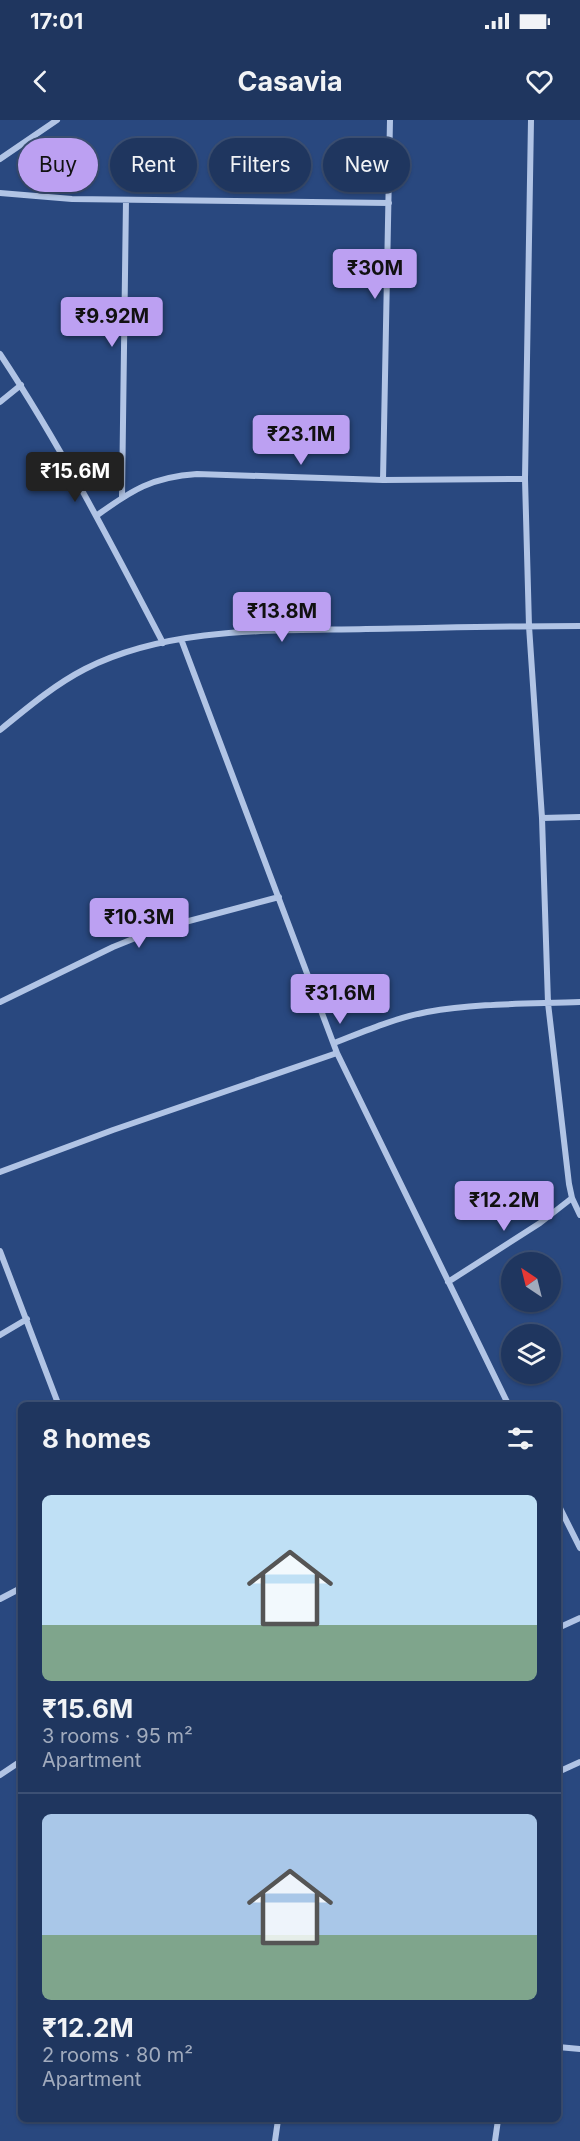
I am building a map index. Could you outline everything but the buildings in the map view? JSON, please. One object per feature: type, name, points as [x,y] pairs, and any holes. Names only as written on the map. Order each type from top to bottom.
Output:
[{"type":"street","points":[[0,159],[57,120]]},
{"type":"street","points":[[383,480],[390,120]]},
{"type":"street","points":[[531,120],[525,479],[529,626],[542,818],[548,1003],[572,1198],[580,1215]]},
{"type":"street","points":[[0,193],[39,197],[126,200],[389,202]]},
{"type":"street","points":[[122,497],[126,200]]},
{"type":"street","points":[[0,354],[21,385],[96,516],[163,643]]},
{"type":"street","points":[[0,402],[21,385]]},
{"type":"street","points":[[96,516],[122,497],[157,480],[197,474],[383,480],[525,479]]},
{"type":"street","points":[[0,730],[49,691],[85,669],[122,654],[181,639],[295,630],[580,626]]},
{"type":"street","points":[[181,639],[337,1053],[507,1402]]},
{"type":"street","points":[[542,818],[580,817]]},
{"type":"street","points":[[0,1002],[113,947],[155,930],[279,897]]},
{"type":"street","points":[[334,1043],[425,1012],[490,1005],[580,1002]]},
{"type":"street","points":[[0,1172],[113,1130],[337,1053]]},
{"type":"street","points":[[448,1282],[540,1223],[572,1198]]},
{"type":"street","points":[[0,1251],[58,1402]]},
{"type":"street","points":[[0,1335],[27,1319]]},
{"type":"street","points":[[561,1510],[580,1548]]},
{"type":"street","points":[[0,1599],[18,1590]]},
{"type":"street","points":[[561,1627],[580,1618]]},
{"type":"street","points":[[561,1771],[580,1762]]},
{"type":"street","points":[[0,1774],[18,1763]]},
{"type":"street","points":[[561,2047],[580,2049]]},
{"type":"street","points":[[275,2141],[278,2122]]},
{"type":"street","points":[[495,2141],[498,2122]]}]
